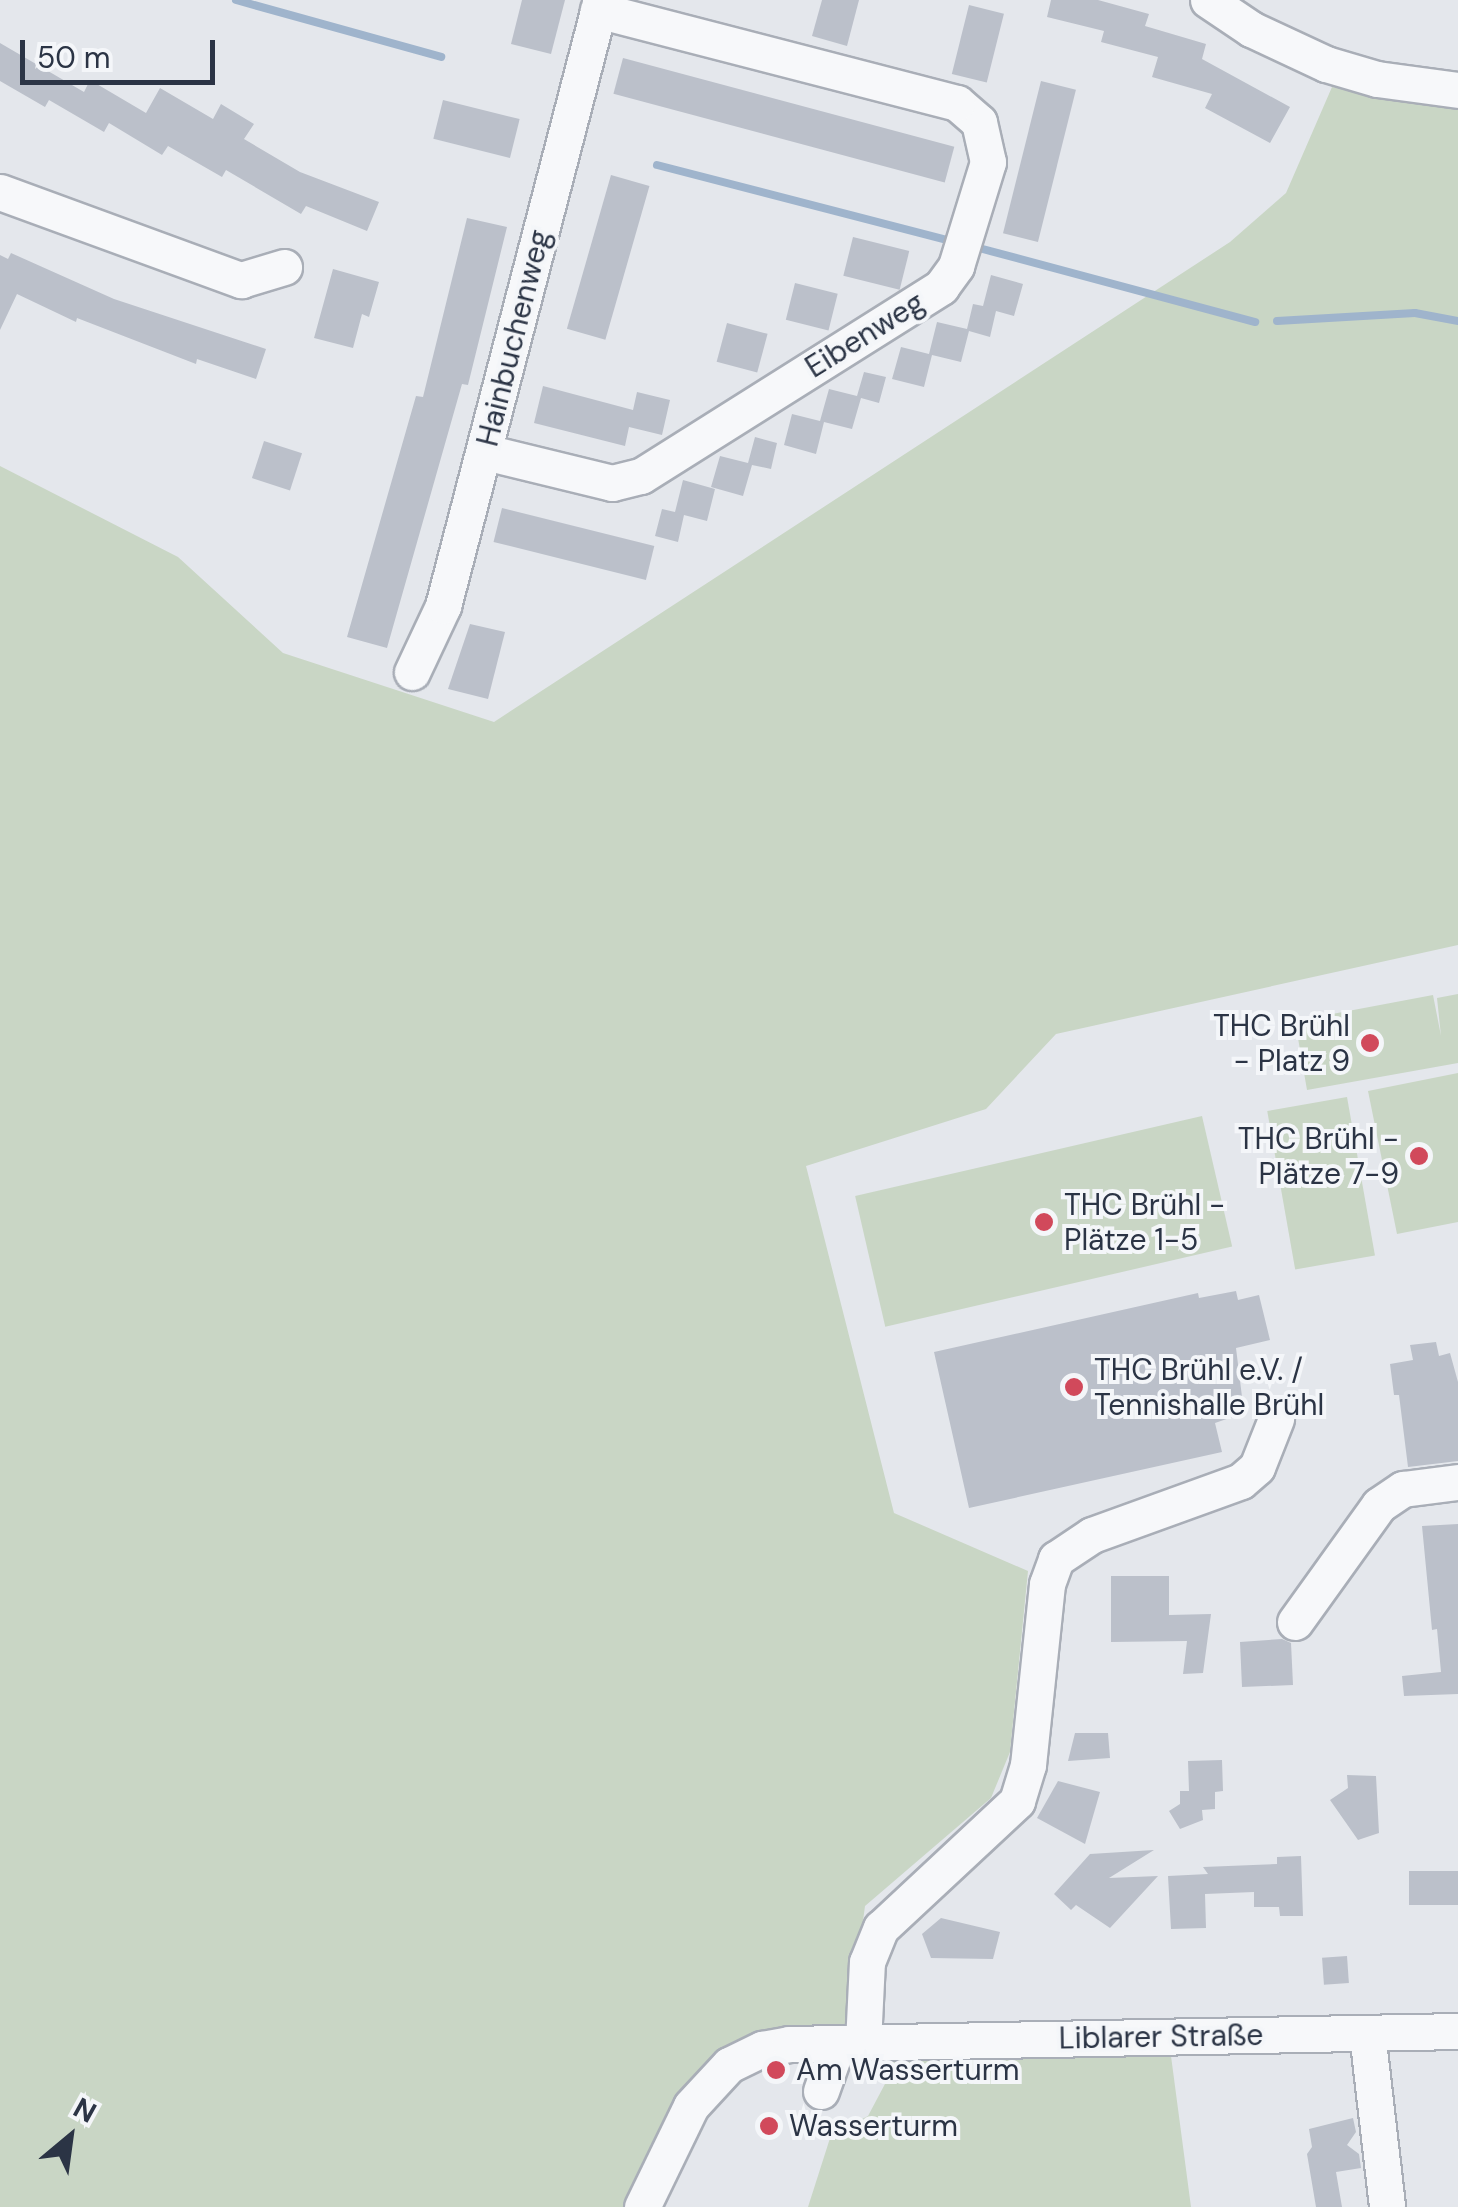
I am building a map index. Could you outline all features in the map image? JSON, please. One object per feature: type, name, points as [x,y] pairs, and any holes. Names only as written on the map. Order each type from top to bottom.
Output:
[{"type":"street","points":[[1208,0],[1251,29],[1326,64],[1377,79],[1458,90]]},
{"type":"street","name":"Eibenweg","points":[[485,452],[612,483],[641,476],[941,287],[956,266],[988,162],[987,143],[979,122],[957,104],[600,5]]},
{"type":"street","name":"Hainbuchenweg","points":[[412,672],[443,606],[600,5]]},
{"type":"street","points":[[0,192],[241,280],[284,267]]},
{"type":"street","points":[[821,2091],[851,2043],[867,1962],[882,1928],[1018,1801],[1028,1765],[1047,1584],[1056,1560],[1092,1535],[1241,1481],[1257,1467],[1276,1419]]},
{"type":"street","points":[[1295,1622],[1379,1505],[1403,1490],[1458,1482]]},
{"type":"street","name":"Liblarer Straße","points":[[642,2207],[691,2106],[729,2065],[762,2048],[1458,2032]]},
{"type":"street","points":[[1367,2033],[1387,2207]]},
{"type":"green space","points":[[1332,87],[1458,107],[1458,945],[1056,1034],[986,1109],[806,1166],[894,1513],[1028,1571],[1010,1752],[991,1798],[865,1906],[850,2018],[903,2035],[919,2060],[1171,2056],[1191,2207],[808,2207],[831,2135],[868,2116],[895,2065],[775,2056],[713,2089],[648,2207],[0,2207],[0,466],[178,557],[283,653],[494,722],[1230,242],[1286,193]]},
{"type":"green space","name":"THC Brühl - Platz 9","points":[[1458,994],[1458,1063],[1307,1090],[1295,1021],[1433,995],[1441,1036],[1437,998]]},
{"type":"green space","name":"THC Brühl - Plätze 7-9","points":[[1458,1073],[1458,1222],[1397,1234],[1368,1091]]},
{"type":"green space","points":[[1347,1097],[1375,1256],[1295,1270],[1267,1111]]},
{"type":"green space","name":"THC Brühl - Plätze 1-5","points":[[1202,1116],[1232,1247],[885,1327],[855,1196]]},
{"type":"building","points":[[522,0],[565,0],[551,54],[511,44]]},
{"type":"building","points":[[822,0],[859,0],[847,46],[812,36]]},
{"type":"building","points":[[1051,0],[1098,0],[1149,14],[1145,26],[1206,44],[1202,59],[1290,107],[1270,143],[1205,108],[1212,94],[1152,77],[1158,57],[1101,42],[1104,31],[1047,17]]},
{"type":"building","points":[[969,5],[1004,14],[987,83],[952,74]]},
{"type":"building","points":[[0,43],[84,92],[90,80],[146,113],[160,88],[213,119],[221,104],[254,124],[244,139],[300,172],[379,202],[367,231],[306,206],[301,214],[226,170],[222,177],[168,146],[162,155],[109,123],[104,132],[49,100],[45,107],[0,81]]},
{"type":"building","points":[[623,58],[954,147],[945,183],[613,94]]},
{"type":"building","points":[[1041,81],[1076,90],[1038,242],[1003,233]]},
{"type":"building","points":[[443,100],[520,119],[510,158],[433,139]]},
{"type":"building","points":[[611,175],[649,186],[605,340],[567,329]]},
{"type":"building","points":[[467,218],[507,227],[468,385],[462,384],[387,648],[347,637],[416,396],[423,397]]},
{"type":"building","points":[[853,237],[909,251],[900,290],[843,276]]},
{"type":"building","points":[[11,253],[114,299],[266,349],[256,379],[197,359],[196,364],[77,318],[76,322],[17,294],[0,330],[0,255],[8,259]]},
{"type":"building","points":[[333,269],[379,282],[369,317],[362,314],[353,348],[314,338]]},
{"type":"building","points":[[991,275],[1023,284],[1014,316],[996,311],[990,337],[969,331],[961,362],[932,355],[924,387],[892,379],[901,347],[929,354],[937,322],[967,329],[973,304],[983,306]]},
{"type":"building","points":[[795,283],[838,294],[828,331],[786,320]]},
{"type":"building","points":[[727,323],[768,334],[757,373],[717,362]]},
{"type":"building","points":[[864,372],[886,377],[879,403],[861,398],[852,429],[824,422],[816,454],[784,445],[792,414],[820,421],[829,389],[857,396]]},
{"type":"building","points":[[543,386],[633,410],[637,392],[670,400],[662,435],[629,427],[625,446],[534,423]]},
{"type":"building","points":[[755,437],[777,443],[771,469],[752,465],[743,496],[711,487],[720,456],[748,463]]},
{"type":"building","points":[[264,441],[302,453],[290,490],[252,478]]},
{"type":"building","points":[[683,480],[715,489],[707,521],[684,515],[678,542],[655,536],[662,509],[675,512]]},
{"type":"building","points":[[502,508],[654,546],[646,580],[494,542]]},
{"type":"building","points":[[470,624],[505,632],[488,699],[448,689]]},
{"type":"building","name":"THC Brühl e.V. / Tennishalle Brühl","points":[[1236,1291],[1238,1300],[1259,1295],[1270,1340],[1236,1348],[1244,1413],[1215,1423],[1222,1452],[969,1508],[934,1352],[1198,1293],[1199,1298]]},
{"type":"building","points":[[1436,1342],[1439,1356],[1450,1353],[1458,1382],[1458,1461],[1408,1467],[1399,1395],[1394,1395],[1390,1364],[1413,1360],[1410,1345]]},
{"type":"building","points":[[1458,1524],[1458,1694],[1404,1696],[1402,1676],[1441,1672],[1437,1629],[1432,1630],[1422,1526]]},
{"type":"building","points":[[1111,1576],[1169,1576],[1169,1615],[1211,1614],[1203,1673],[1183,1674],[1187,1641],[1111,1642]]},
{"type":"building","points":[[1282,1639],[1291,1643],[1293,1685],[1242,1687],[1240,1642]]},
{"type":"building","points":[[1075,1733],[1108,1733],[1110,1758],[1068,1761]]},
{"type":"building","points":[[1222,1760],[1223,1791],[1215,1792],[1215,1809],[1202,1810],[1203,1820],[1180,1829],[1169,1811],[1180,1804],[1180,1791],[1189,1791],[1188,1761]]},
{"type":"building","points":[[1347,1775],[1376,1776],[1379,1833],[1358,1840],[1330,1800],[1348,1788]]},
{"type":"building","points":[[1058,1781],[1100,1792],[1085,1844],[1037,1818]]},
{"type":"building","points":[[1154,1850],[1109,1878],[1158,1876],[1110,1928],[1076,1905],[1071,1910],[1054,1894],[1090,1854]]},
{"type":"building","points":[[1301,1856],[1303,1916],[1280,1916],[1279,1907],[1254,1907],[1254,1892],[1205,1894],[1206,1928],[1171,1929],[1168,1876],[1208,1874],[1203,1867],[1277,1864],[1277,1857]]},
{"type":"building","points":[[1409,1871],[1458,1871],[1458,1905],[1409,1905]]},
{"type":"building","points":[[941,1918],[1000,1932],[993,1959],[931,1958],[922,1934]]},
{"type":"building","points":[[1347,1956],[1349,1983],[1324,1985],[1322,1958]]},
{"type":"building","points":[[1353,2118],[1356,2132],[1347,2145],[1359,2154],[1361,2168],[1336,2172],[1342,2207],[1316,2207],[1307,2154],[1312,2147],[1309,2129]]},
{"type":"waterway","points":[[236,0],[441,57]]},
{"type":"waterway","points":[[657,165],[947,240]]},
{"type":"waterway","points":[[979,248],[1255,322]]},
{"type":"waterway","points":[[1277,321],[1415,313],[1458,321]]},
{"type":"place","name":"THC Brühl - Platz 9","points":[[1370,1043]]},
{"type":"place","name":"THC Brühl - Plätze 7-9","points":[[1419,1156]]},
{"type":"place","name":"THC Brühl - Plätze 1-5","points":[[1044,1222]]},
{"type":"place","name":"THC Brühl e.V. / Tennishalle Brühl","points":[[1074,1387]]},
{"type":"place","name":"Am Wasserturm","points":[[776,2070]]},
{"type":"place","name":"Wasserturm","points":[[769,2126]]}]
